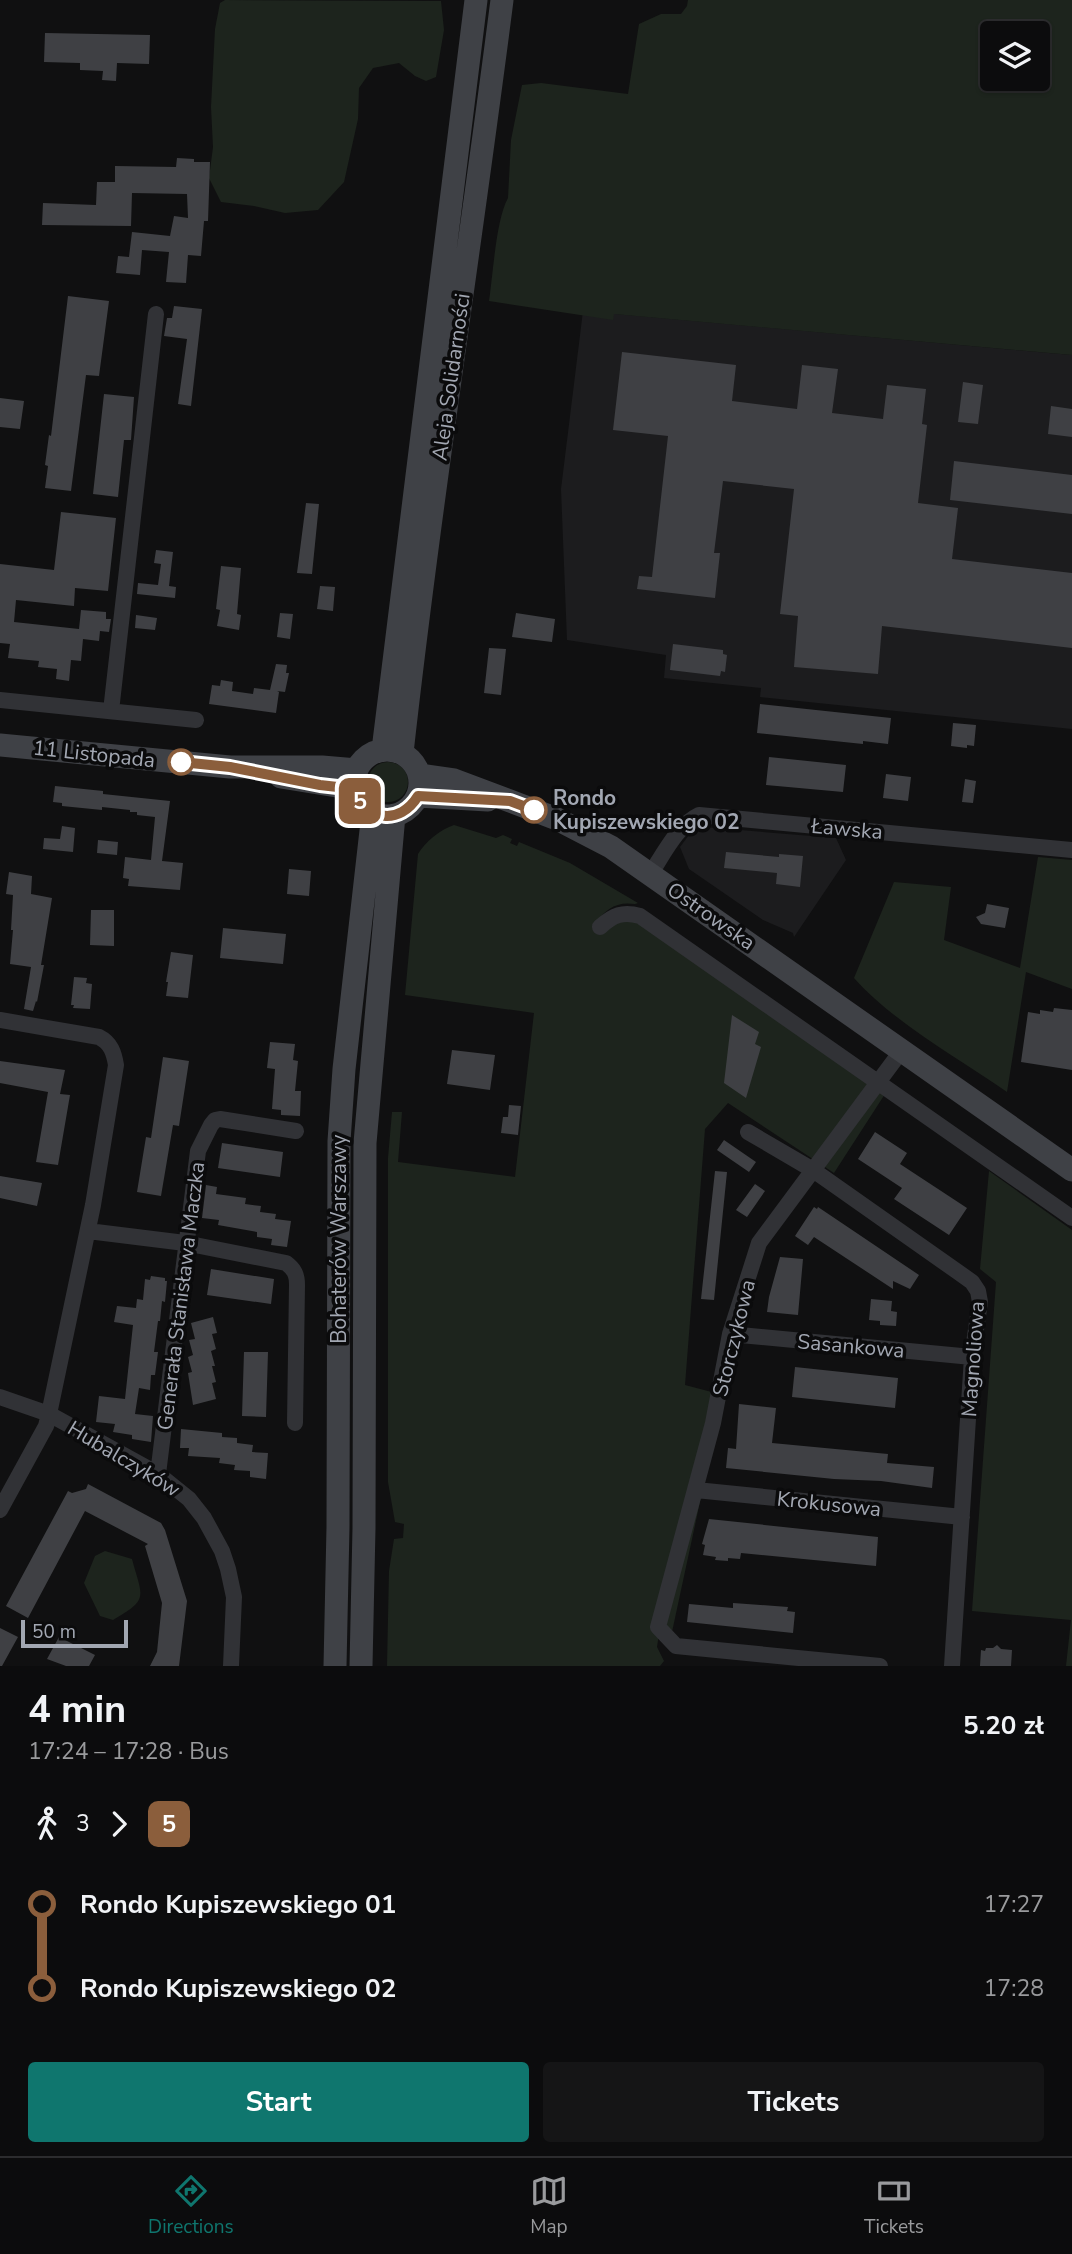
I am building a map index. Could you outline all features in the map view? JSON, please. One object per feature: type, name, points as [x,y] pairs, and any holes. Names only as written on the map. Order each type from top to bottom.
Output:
[{"type":"main road","name":"Aleja Solidarności","points":[[392,752],[476,0]]},
{"type":"main road","name":"Aleja Solidarności","points":[[392,752],[479,184],[502,0]]},
{"type":"main road","name":"11 Listopada","points":[[0,745],[230,767],[320,785],[356,779]]},
{"type":"main road","points":[[392,752],[410,759],[419,785],[412,805],[404,812],[383,814],[365,807],[356,779],[367,757],[392,752]]},
{"type":"main road","name":"Ostrowska","points":[[419,785],[510,801],[558,819],[611,847],[1072,1170]]},
{"type":"main road","name":"Bohaterów Warszawy","points":[[335,1666],[338,1527],[338,1141],[344,1069],[383,814]]},
{"type":"main road","name":"Bohaterów Warszawy","points":[[361,1666],[365,1143],[383,814]]},
{"type":"street","points":[[111,711],[156,314]]},
{"type":"street","points":[[0,700],[197,720]]},
{"type":"street","name":"Ławska","points":[[651,873],[689,820],[699,815],[1072,850]]},
{"type":"street","name":"Ostrowska","points":[[600,928],[619,914],[640,916],[1072,1218]]},
{"type":"street","points":[[0,1020],[99,1037],[107,1041],[115,1055],[116,1065],[88,1231],[46,1426],[0,1510]]},
{"type":"street","points":[[878,1082],[902,1050]]},
{"type":"street","name":"Storczykowa","points":[[878,1082],[760,1242],[730,1334],[713,1423],[658,1627],[676,1646],[880,1666]]},
{"type":"street","name":"Generała Stanisława Maczka","points":[[158,1475],[198,1151],[215,1121],[220,1119],[296,1131]]},
{"type":"street","name":"Magnoliowa","points":[[748,1132],[813,1170],[972,1282],[978,1291],[980,1302],[972,1357],[952,1666]]},
{"type":"street","points":[[88,1231],[185,1243],[286,1263],[292,1267],[297,1277],[295,1423]]},
{"type":"street","name":"Sasankowa","points":[[730,1334],[972,1357]]},
{"type":"street","name":"Hubalczyków","points":[[0,1397],[49,1414],[158,1475],[189,1499],[204,1518],[222,1551],[234,1597],[231,1666]]},
{"type":"street","name":"Krokusowa","points":[[696,1490],[962,1517]]},
{"type":"shaded area","points":[[225,0],[441,1],[444,30],[436,77],[426,81],[399,63],[373,68],[359,88],[358,119],[344,182],[318,210],[285,213],[221,202],[209,178],[213,147],[211,107],[215,29],[220,3]]},
{"type":"shaded area","points":[[688,0],[1072,0],[1072,355],[614,314],[613,320],[489,301],[498,233],[508,198],[511,140],[522,85],[541,83],[628,94],[639,24],[661,14],[681,14]]},
{"type":"shaded area","points":[[583,311],[1072,355],[1072,729],[760,697],[761,688],[664,678],[666,655],[567,640],[561,489]]},
{"type":"shaded area","points":[[388,762],[402,768],[408,782],[402,796],[388,802],[374,796],[368,782],[374,768]]},
{"type":"shaded area","points":[[454,825],[496,838],[503,835],[512,839],[510,843],[517,846],[519,842],[570,863],[638,903],[612,907],[595,924],[632,921],[641,925],[885,1094],[834,1173],[728,1103],[705,1129],[685,1385],[723,1395],[672,1632],[660,1627],[657,1647],[664,1661],[660,1666],[387,1666],[389,1571],[394,1539],[403,1538],[404,1524],[395,1522],[388,1482],[388,1158],[392,1112],[402,1112],[398,1162],[515,1177],[534,1013],[405,995],[418,854],[434,836]]},
{"type":"shaded area","points":[[703,827],[836,838],[846,860],[794,937],[793,933],[763,920],[689,869],[680,847],[689,835]]},
{"type":"shaded area","points":[[1038,857],[1072,860],[1072,989],[1026,972],[1007,1092],[887,1010],[854,978],[894,882],[951,887],[944,940],[1020,968]]},
{"type":"shaded area","points":[[989,1171],[1072,1230],[1072,1666],[1066,1666],[1071,1620],[972,1611],[996,1282],[980,1269]]},
{"type":"shaded area","points":[[105,1551],[132,1559],[140,1589],[140,1596],[133,1607],[113,1620],[100,1616],[84,1583],[95,1556]]},
{"type":"building","points":[[45,33],[150,35],[149,64],[117,63],[116,81],[102,80],[103,71],[80,70],[80,63],[44,62]]},
{"type":"building","points":[[177,158],[210,162],[208,221],[204,221],[201,256],[188,255],[186,283],[166,282],[169,252],[142,250],[140,275],[116,273],[118,256],[129,257],[132,232],[170,236],[174,216],[188,218],[187,194],[132,193],[131,226],[42,225],[43,203],[96,205],[97,182],[115,182],[115,166],[176,167]]},
{"type":"building","points":[[68,296],[109,301],[99,376],[86,375],[71,491],[45,488],[48,466],[45,465]]},
{"type":"building","points":[[174,306],[202,309],[191,406],[178,404],[187,339],[164,336],[167,318],[172,318]]},
{"type":"building","points":[[622,352],[736,365],[732,401],[797,409],[802,365],[838,369],[832,413],[883,419],[887,385],[926,389],[922,424],[927,425],[918,503],[958,508],[952,559],[1072,573],[1072,648],[882,626],[878,674],[794,667],[798,616],[780,614],[794,489],[723,481],[714,553],[720,553],[715,598],[637,589],[639,576],[652,577],[668,436],[613,430]]},
{"type":"building","points":[[963,382],[983,385],[978,424],[958,422]]},
{"type":"building","points":[[104,394],[134,397],[131,440],[124,440],[118,497],[93,494]]},
{"type":"building","points":[[0,398],[24,401],[20,429],[0,427]]},
{"type":"building","points":[[1051,406],[1072,409],[1072,437],[1048,434]]},
{"type":"building","points":[[954,461],[1072,475],[1072,514],[950,500]]},
{"type":"building","points":[[306,503],[319,504],[312,574],[297,573]]},
{"type":"building","points":[[61,512],[116,518],[108,591],[75,588],[74,606],[16,600],[14,622],[79,629],[81,610],[106,612],[106,619],[111,619],[109,632],[100,631],[99,641],[83,639],[81,661],[71,660],[69,681],[56,679],[57,669],[38,667],[39,661],[8,658],[10,644],[0,643],[0,564],[54,570]]},
{"type":"building","points":[[156,550],[173,552],[169,586],[176,587],[175,598],[137,594],[138,583],[158,585],[161,564],[154,563]]},
{"type":"building","points":[[221,566],[241,568],[237,614],[241,615],[239,630],[217,626],[220,610],[216,609]]},
{"type":"building","points":[[320,586],[335,587],[333,611],[317,609]]},
{"type":"building","points":[[280,613],[293,614],[290,639],[277,637]]},
{"type":"building","points":[[516,613],[555,619],[552,642],[512,637]]},
{"type":"building","points":[[136,615],[157,618],[155,630],[135,628]]},
{"type":"building","points":[[673,644],[723,650],[723,654],[727,655],[725,672],[721,671],[720,676],[670,670]]},
{"type":"building","points":[[489,648],[506,649],[501,695],[484,693]]},
{"type":"building","points":[[276,664],[287,665],[286,673],[289,673],[285,692],[277,691],[276,713],[209,704],[212,685],[220,686],[221,680],[233,682],[232,691],[253,694],[254,688],[270,690]]},
{"type":"building","points":[[760,704],[891,718],[888,744],[757,733]]},
{"type":"building","points":[[953,723],[976,725],[974,746],[951,746]]},
{"type":"building","points":[[769,757],[846,765],[843,792],[766,785]]},
{"type":"building","points":[[886,774],[911,777],[908,801],[883,798]]},
{"type":"building","points":[[965,779],[976,781],[973,803],[962,802]]},
{"type":"building","points":[[55,786],[170,801],[162,861],[183,863],[180,890],[128,886],[129,879],[123,878],[125,857],[151,860],[155,817],[137,815],[137,812],[130,810],[62,806],[62,803],[53,802]]},
{"type":"building","points":[[62,826],[75,828],[73,852],[43,849],[44,838],[60,839]]},
{"type":"building","points":[[98,840],[118,842],[117,855],[97,853]]},
{"type":"building","points":[[726,852],[779,857],[779,854],[803,856],[800,887],[776,884],[777,873],[724,868]]},
{"type":"building","points":[[289,869],[311,871],[309,896],[287,894]]},
{"type":"building","points":[[9,872],[32,876],[31,894],[52,898],[41,965],[44,965],[33,1011],[24,1009],[31,967],[10,964],[13,895],[6,894]]},
{"type":"building","points":[[987,904],[1009,908],[1005,928],[981,924],[976,917],[985,913]]},
{"type":"building","points":[[91,910],[114,910],[114,946],[90,945]]},
{"type":"building","points":[[223,928],[286,934],[283,964],[220,958]]},
{"type":"building","points":[[171,952],[193,955],[188,998],[166,996]]},
{"type":"building","points":[[74,977],[87,978],[86,983],[92,984],[90,1009],[73,1008],[74,1005],[71,1005]]},
{"type":"building","points":[[1054,1008],[1072,1010],[1072,1070],[1021,1062],[1028,1012],[1053,1012]]},
{"type":"building","points":[[732,1015],[759,1032],[755,1044],[761,1047],[746,1098],[724,1083]]},
{"type":"building","points":[[270,1042],[295,1044],[293,1060],[298,1061],[295,1091],[301,1091],[300,1116],[281,1115],[281,1110],[272,1109],[275,1069],[267,1068]]},
{"type":"building","points":[[452,1050],[495,1055],[490,1090],[447,1084]]},
{"type":"building","points":[[163,1057],[189,1061],[179,1126],[173,1125],[161,1196],[137,1192],[146,1137],[151,1138]]},
{"type":"building","points":[[0,1061],[65,1070],[60,1094],[70,1095],[58,1165],[36,1162],[48,1092],[0,1083]]},
{"type":"building","points":[[509,1105],[521,1106],[518,1135],[501,1133],[503,1117],[508,1117]]},
{"type":"building","points":[[875,1132],[907,1153],[900,1164],[967,1208],[949,1235],[894,1199],[902,1188],[858,1159]]},
{"type":"building","points":[[724,1140],[756,1162],[749,1172],[717,1150]]},
{"type":"building","points":[[222,1143],[283,1152],[280,1177],[218,1168]]},
{"type":"building","points":[[715,1171],[727,1172],[714,1300],[701,1299]]},
{"type":"building","points":[[0,1176],[42,1183],[37,1206],[0,1198]]},
{"type":"building","points":[[755,1184],[765,1191],[747,1217],[736,1210]]},
{"type":"building","points":[[206,1185],[217,1187],[216,1194],[246,1198],[245,1204],[261,1206],[260,1212],[276,1214],[275,1219],[291,1221],[287,1247],[271,1245],[272,1239],[257,1237],[257,1232],[218,1225],[219,1220],[202,1218]]},
{"type":"building","points":[[814,1207],[818,1207],[919,1275],[910,1289],[893,1281],[893,1289],[814,1237],[808,1245],[795,1236]]},
{"type":"building","points":[[780,1257],[803,1259],[798,1315],[767,1312]]},
{"type":"building","points":[[211,1269],[274,1279],[271,1304],[207,1295]]},
{"type":"building","points":[[151,1276],[165,1278],[167,1281],[165,1302],[162,1301],[158,1321],[154,1352],[158,1352],[155,1375],[151,1375],[150,1390],[139,1388],[135,1414],[153,1416],[151,1442],[113,1432],[115,1424],[96,1422],[99,1396],[125,1399],[133,1325],[114,1322],[117,1306],[136,1308],[137,1299],[143,1300],[145,1279],[150,1280]]},
{"type":"building","points":[[871,1299],[892,1301],[891,1311],[897,1312],[896,1326],[880,1325],[880,1321],[869,1320]]},
{"type":"building","points":[[213,1317],[217,1333],[212,1334],[216,1349],[211,1351],[216,1382],[212,1383],[216,1399],[193,1405],[188,1373],[192,1372],[188,1357],[193,1355],[189,1340],[195,1339],[191,1323]]},
{"type":"building","points":[[244,1352],[268,1352],[266,1417],[242,1416]]},
{"type":"building","points":[[795,1367],[898,1378],[895,1408],[792,1397]]},
{"type":"building","points":[[739,1404],[776,1408],[772,1443],[888,1454],[887,1463],[934,1467],[932,1488],[726,1468],[728,1448],[736,1449]]},
{"type":"building","points":[[181,1429],[222,1433],[222,1437],[237,1438],[237,1443],[253,1445],[252,1452],[268,1453],[266,1479],[250,1477],[250,1471],[234,1470],[235,1465],[219,1463],[220,1458],[188,1456],[189,1448],[180,1448]]},
{"type":"building","points":[[88,1484],[161,1523],[165,1530],[187,1601],[179,1666],[150,1666],[157,1652],[162,1603],[145,1546],[148,1544],[85,1511],[28,1618],[6,1606],[68,1491],[72,1493],[86,1489]]},
{"type":"building","points":[[709,1519],[878,1537],[876,1566],[741,1553],[740,1559],[715,1560],[716,1557],[703,1555],[705,1545],[702,1544]]},
{"type":"building","points":[[733,1603],[788,1607],[787,1611],[795,1612],[793,1633],[687,1622],[689,1604],[733,1608]]},
{"type":"building","points":[[0,1628],[18,1637],[2,1666],[0,1666]]},
{"type":"building","points":[[59,1637],[95,1655],[89,1666],[66,1666],[47,1659]]},
{"type":"building","points":[[997,1645],[1001,1649],[1012,1650],[1011,1666],[980,1666],[981,1650],[985,1651],[986,1648]]},
{"type":"bus line","name":"5","points":[[181,762],[230,767],[320,785],[355,789],[358,799],[365,807],[383,816],[404,812],[418,796],[510,801],[534,810]]},
{"type":"place","name":"Rondo Kupiszewskiego 02","points":[[534,810]]}]
